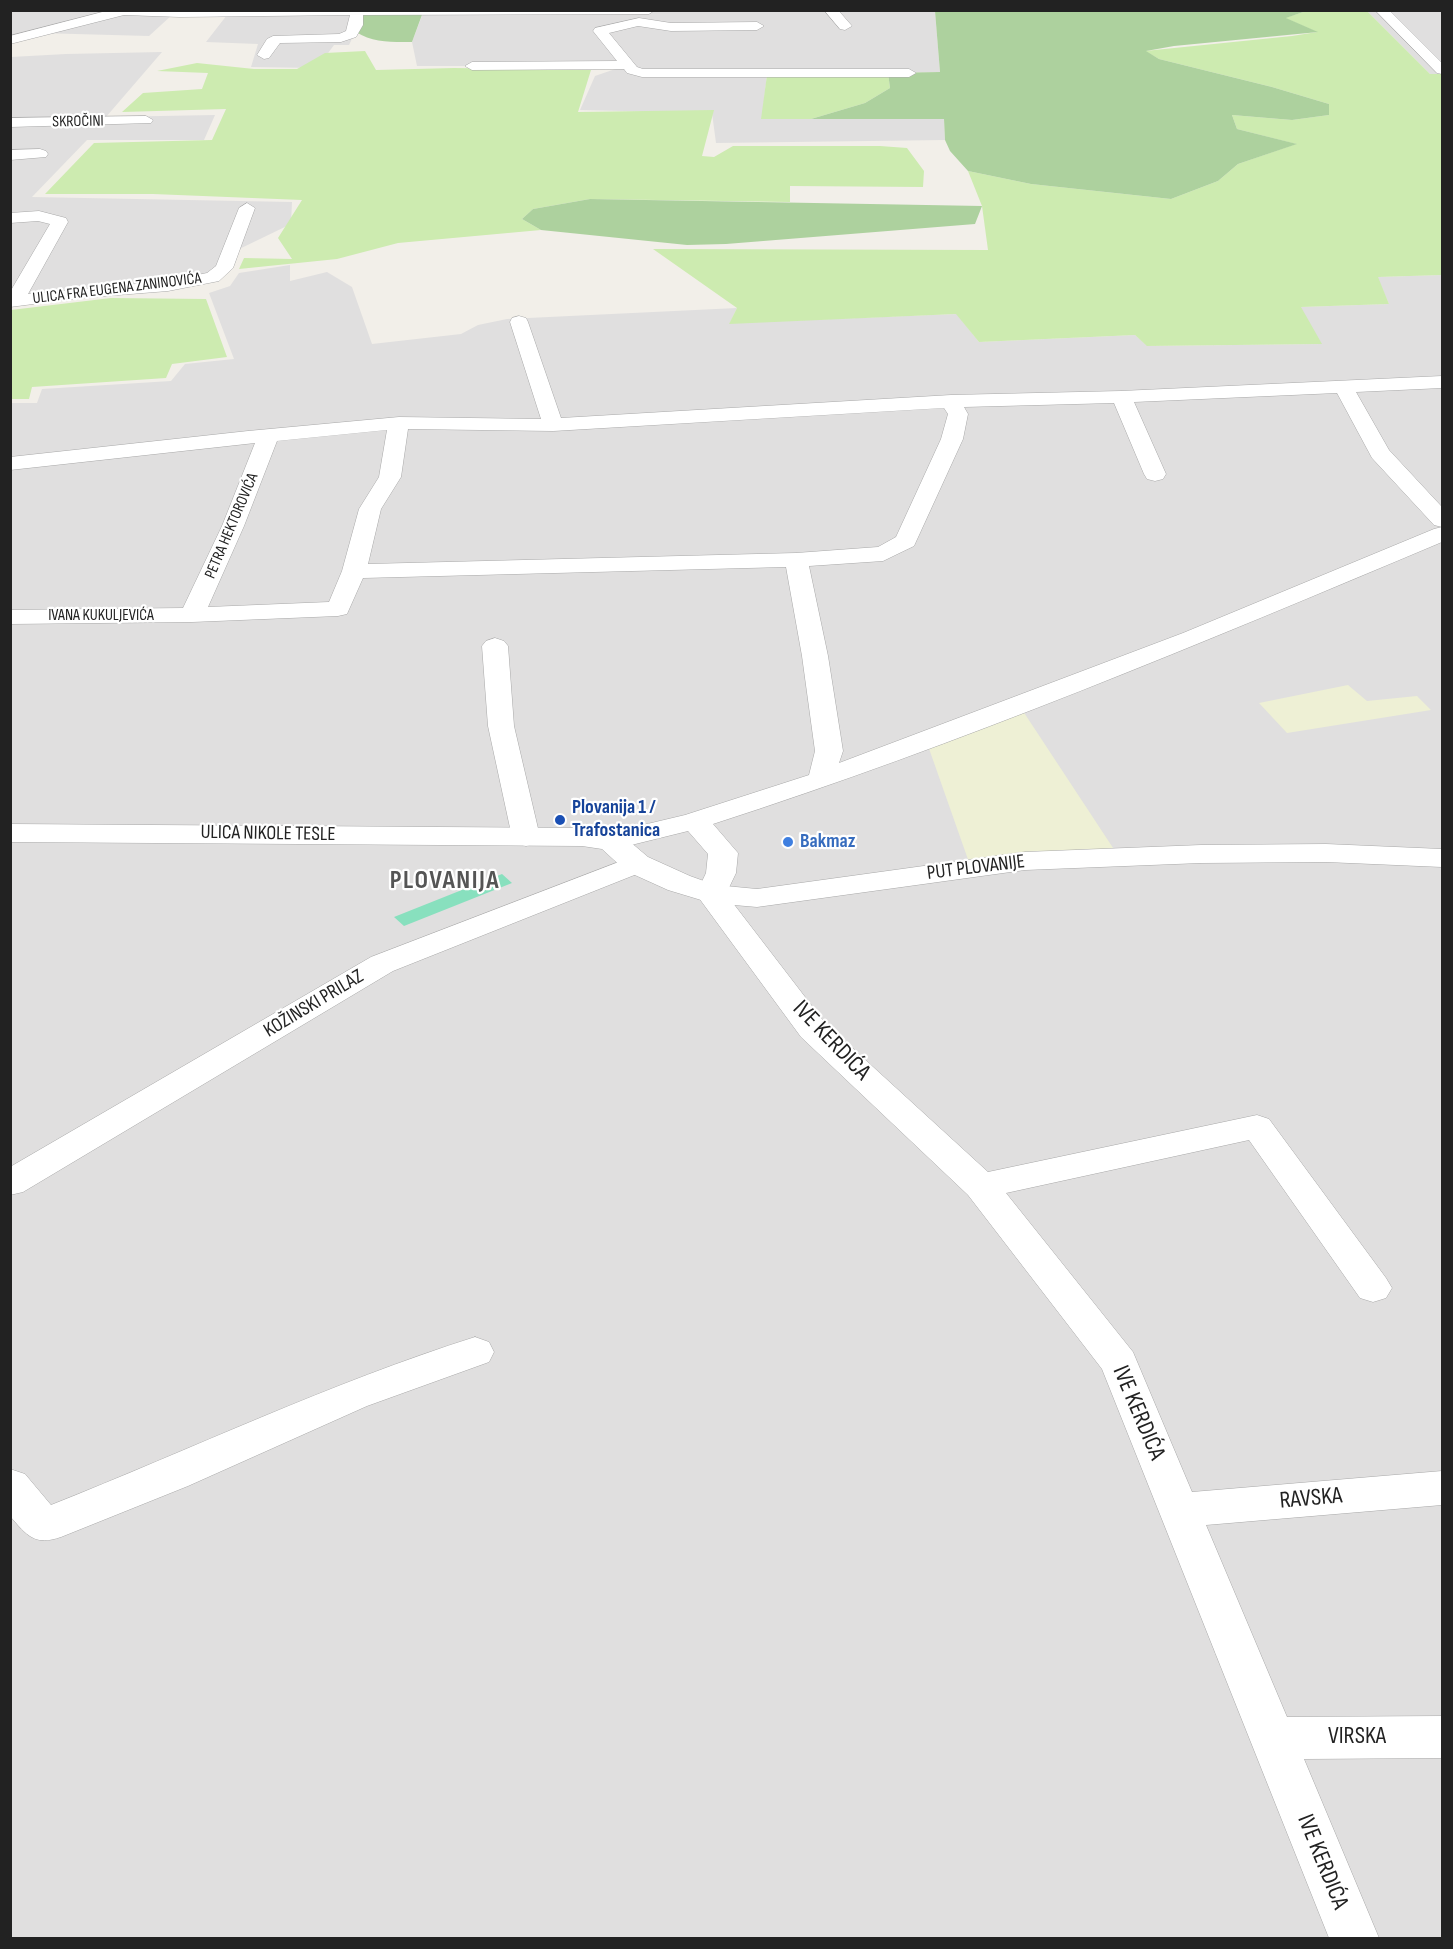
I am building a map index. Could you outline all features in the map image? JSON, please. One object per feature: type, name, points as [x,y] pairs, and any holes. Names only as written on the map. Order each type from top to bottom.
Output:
[{"type":"street","points":[[830,10],[845,26]]},
{"type":"street","points":[[1381,10],[1443,70]]},
{"type":"street","points":[[10,40],[125,11],[201,15],[274,12],[645,14],[671,27],[758,26]]},
{"type":"street","points":[[264,55],[272,42],[278,39],[341,38],[351,34],[356,25],[357,12]]},
{"type":"street","points":[[645,14],[600,30],[627,65],[642,74],[909,73]]},
{"type":"street","points":[[472,66],[627,65]]},
{"type":"street","name":"SKROČINI","points":[[10,123],[146,120]]},
{"type":"street","name":"SKROČINI","points":[[10,155],[40,154]]},
{"type":"street","name":"ULICA FRA EUGENA ZANINOVIĆA","points":[[12,302],[80,293],[168,286],[213,277],[224,268],[247,208]]},
{"type":"street","name":"ULICA FRA EUGENA ZANINOVIĆA","points":[[10,218],[39,216],[60,222],[12,302]]},
{"type":"street","points":[[519,322],[553,425]]},
{"type":"street","points":[[10,464],[399,423],[553,425],[951,402],[1121,398],[1443,382]]},
{"type":"street","points":[[1344,388],[1380,453],[1443,520]]},
{"type":"street","points":[[1121,398],[1155,474]]},
{"type":"street","points":[[399,423],[390,477],[370,509],[354,571],[796,560],[883,554],[906,541],[952,439],[958,414],[951,402]]},
{"type":"street","name":"PETRA HEKTOROVIĆA","points":[[192,615],[252,484],[268,435]]},
{"type":"street","points":[[495,646],[501,726],[526,837],[582,837],[611,841],[694,821],[821,780],[1192,638],[1443,534]]},
{"type":"street","points":[[796,560],[815,656],[829,751],[821,780]]},
{"type":"street","name":"IVANA KUKULJEVIĆA","points":[[10,617],[192,615],[338,609],[354,571]]},
{"type":"street","points":[[694,821],[723,853],[721,873],[711,894]]},
{"type":"street","name":"ULICA NIKOLE TESLE","points":[[10,833],[526,837]]},
{"type":"street","name":"PUT PLOVANIJE","points":[[611,841],[637,864],[679,883],[711,894],[757,898],[1025,861],[1326,852],[1443,858]]},
{"type":"street","name":"KOŽINSKI PRILAZ","points":[[10,1183],[382,964],[637,864]]},
{"type":"street","name":"IVE KERDIĆA","points":[[711,894],[813,1030],[981,1186],[1119,1363],[1354,1938]]},
{"type":"street","points":[[981,1186],[1257,1127],[1373,1288]]},
{"type":"street","points":[[10,1486],[35,1516],[46,1525],[173,1474],[353,1395],[475,1352]]},
{"type":"street","name":"RAVSKA","points":[[1179,1510],[1443,1488]]},
{"type":"street","name":"VIRSKA","points":[[1272,1738],[1443,1737]]},
{"type":"shaded area","points":[[11,10],[935,11],[940,72],[767,75],[762,119],[944,119],[945,140],[716,143],[712,113],[580,110],[595,76],[624,66],[417,66],[412,42],[423,13],[365,12],[349,45],[334,45],[317,68],[251,67],[258,44],[206,42],[227,15],[172,15],[149,36],[38,33],[11,40]]},
{"type":"shaded area","points":[[1367,11],[1442,11],[1442,74],[1430,74]]},
{"type":"shaded area","points":[[162,52],[106,117],[215,115],[204,140],[87,140],[32,197],[292,202],[291,224],[229,254],[213,277],[11,302],[11,57]]},
{"type":"shaded area","points":[[290,265],[290,281],[327,272],[352,287],[372,344],[461,334],[478,325],[507,319],[737,308],[730,323],[957,314],[979,342],[1135,335],[1148,346],[1321,344],[1300,307],[1389,304],[1377,277],[1442,275],[1442,1938],[11,1938],[11,403],[37,403],[42,389],[171,381],[185,364],[234,359],[209,293],[230,286],[239,273]]},
{"type":"green space","points":[[927,10],[1306,11],[1286,18],[1318,32],[1174,46],[1146,51],[1159,59],[1272,87],[1329,104],[1329,115],[1292,120],[1232,115],[1237,129],[1297,144],[1238,164],[1218,181],[1171,199],[1031,184],[968,171],[950,151],[945,140],[944,119],[811,119],[865,103],[890,88],[888,73],[940,72],[935,11]]},
{"type":"green space","points":[[1306,11],[1367,11],[1430,74],[1442,74],[1442,275],[1378,277],[1389,304],[1301,307],[1322,344],[1147,346],[1135,335],[979,342],[956,314],[729,324],[737,308],[653,249],[988,250],[982,206],[968,171],[1031,184],[1171,199],[1218,181],[1238,164],[1296,144],[1237,129],[1232,115],[1292,120],[1329,115],[1329,104],[1272,87],[1159,59],[1145,51],[1317,32],[1285,18]]},
{"type":"green space","points":[[365,12],[423,12],[412,42],[390,42],[362,36],[356,32]]},
{"type":"green space","points":[[365,51],[376,70],[454,68],[591,70],[578,112],[714,110],[702,156],[714,157],[733,146],[907,148],[924,171],[923,187],[790,186],[790,202],[590,199],[533,209],[522,219],[541,230],[398,243],[337,259],[239,269],[244,258],[292,259],[278,238],[302,200],[153,194],[45,194],[94,143],[212,140],[226,109],[122,112],[143,93],[202,89],[208,73],[157,71],[197,63],[254,69],[297,69],[325,53]]},
{"type":"green space","points":[[888,73],[890,88],[865,103],[811,119],[761,119],[767,75]]},
{"type":"green space","points":[[590,199],[982,206],[975,224],[726,244],[687,245],[541,230],[522,219],[533,209]]},
{"type":"green space","points":[[111,298],[206,299],[227,357],[172,364],[166,378],[32,387],[29,399],[11,399],[11,310]]},
{"type":"green space","points":[[1348,685],[1367,701],[1417,696],[1431,710],[1287,733],[1259,703]]},
{"type":"green space","points":[[1019,705],[1119,857],[971,868],[926,740]]},
{"type":"green space","points":[[502,874],[512,883],[404,926],[394,917]]},
{"type":"place","name":"Plovanija 1 / Trafostanica","points":[[560,820]]},
{"type":"place","name":"Bakmaz","points":[[788,842]]},
{"type":"district","name":"PLOVANIJA","points":[[445,881]]}]
